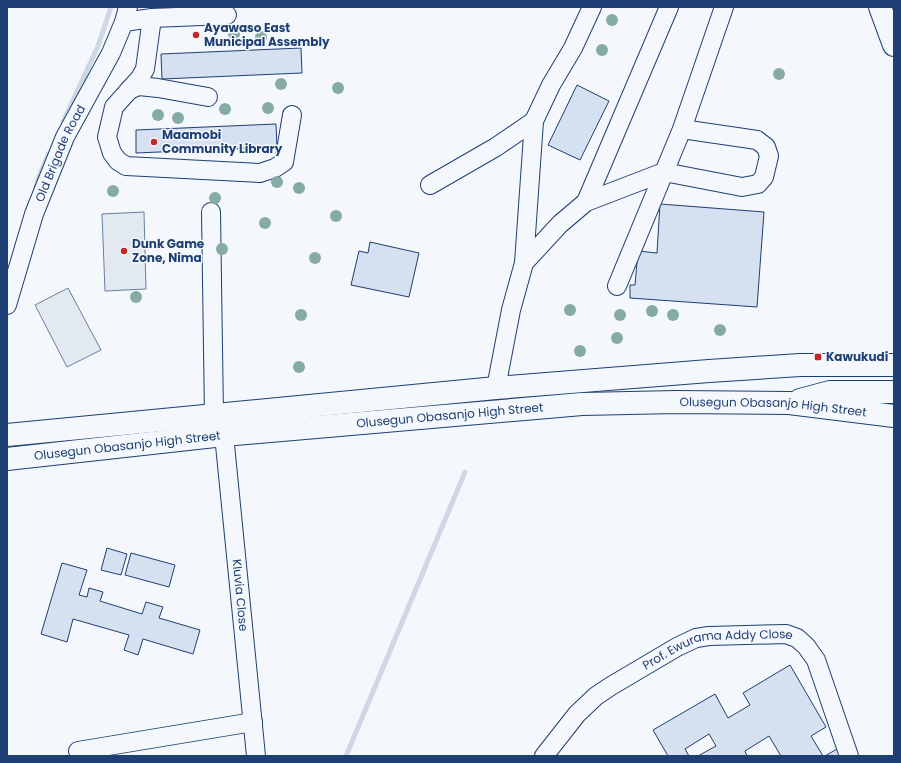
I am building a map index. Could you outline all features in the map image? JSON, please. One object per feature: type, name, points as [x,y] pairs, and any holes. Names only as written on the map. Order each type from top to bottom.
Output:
[{"type":"main road","points":[[880,7],[894,45]]},
{"type":"main road","name":"Olusegun Obasanjo High Street","points":[[7,435],[496,388],[709,371],[792,366],[894,365]]},
{"type":"main road","points":[[789,403],[830,392],[894,392]]},
{"type":"main road","name":"Olusegun Obasanjo High Street","points":[[7,459],[224,435],[582,404],[676,402],[789,403],[894,416]]},
{"type":"street","points":[[496,388],[511,310],[524,263],[534,121],[551,85],[573,48],[592,7]]},
{"type":"street","points":[[586,202],[669,7]]},
{"type":"street","points":[[617,286],[682,129],[724,7]]},
{"type":"street","points":[[126,14],[152,18],[227,15]]},
{"type":"street","name":"Old Brigade Road","points":[[7,305],[34,214],[65,137],[111,53],[126,14]]},
{"type":"street","points":[[152,18],[145,69],[140,78],[114,107],[107,137],[112,153],[118,161],[126,166],[260,173],[275,168],[284,162],[292,114]]},
{"type":"street","points":[[129,90],[139,86],[208,97]]},
{"type":"street","points":[[89,94],[114,107]]},
{"type":"street","points":[[430,185],[496,147],[534,121]]},
{"type":"street","points":[[524,263],[560,224],[586,202],[664,172],[742,187],[758,184],[764,177],[769,156],[766,147],[757,140],[682,129]]},
{"type":"street","points":[[211,212],[214,416]]},
{"type":"street","name":"Kluvia Close","points":[[224,435],[256,756]]},
{"type":"street","name":"Prof. Ewurama Addy Close","points":[[544,756],[577,714],[596,696],[677,647],[696,638],[709,636],[786,634],[797,638],[806,646],[816,660],[849,756]]},
{"type":"street","points":[[78,751],[253,722]]},
{"type":"shaded area","name":"Dunk Game Zone, Nima","points":[[144,212],[146,289],[105,291],[102,214]]},
{"type":"shaded area","points":[[68,288],[101,350],[67,367],[35,305]]},
{"type":"building","points":[[301,48],[302,73],[162,79],[161,54]]},
{"type":"building","points":[[577,85],[609,101],[580,160],[548,145]]},
{"type":"building","points":[[276,124],[277,147],[136,153],[136,130]]},
{"type":"building","points":[[660,204],[764,212],[757,307],[630,298],[630,285],[635,285],[638,251],[657,253]]},
{"type":"building","points":[[370,242],[419,253],[409,297],[351,285],[359,251],[368,253]]},
{"type":"building","points":[[107,548],[127,554],[121,575],[101,570]]},
{"type":"building","points":[[131,553],[175,565],[169,587],[125,575]]},
{"type":"building","points":[[62,563],[87,570],[79,595],[87,597],[89,588],[103,592],[100,601],[142,614],[146,602],[163,607],[159,618],[200,630],[193,654],[143,639],[138,655],[124,650],[129,635],[73,619],[67,642],[41,634]]},
{"type":"building","points":[[790,665],[826,727],[811,736],[823,756],[781,756],[769,736],[745,751],[747,756],[698,756],[716,746],[709,734],[685,749],[689,756],[668,756],[653,730],[715,694],[728,718],[750,705],[743,693]]},
{"type":"building","points":[[837,749],[841,756],[825,756]]},
{"type":"waterway","points":[[63,122],[98,46],[111,7]]},
{"type":"waterway","points":[[36,187],[49,153]]},
{"type":"waterway","points":[[346,756],[465,472]]},
{"type":"place","name":"Ayawaso East Municipal Assembly","points":[[196,35]]},
{"type":"place","name":"Maamobi Community Library","points":[[154,142]]},
{"type":"place","name":"Dunk Game Zone, Nima","points":[[124,251]]},
{"type":"place","name":"Kawukudi","points":[[818,357]]}]
